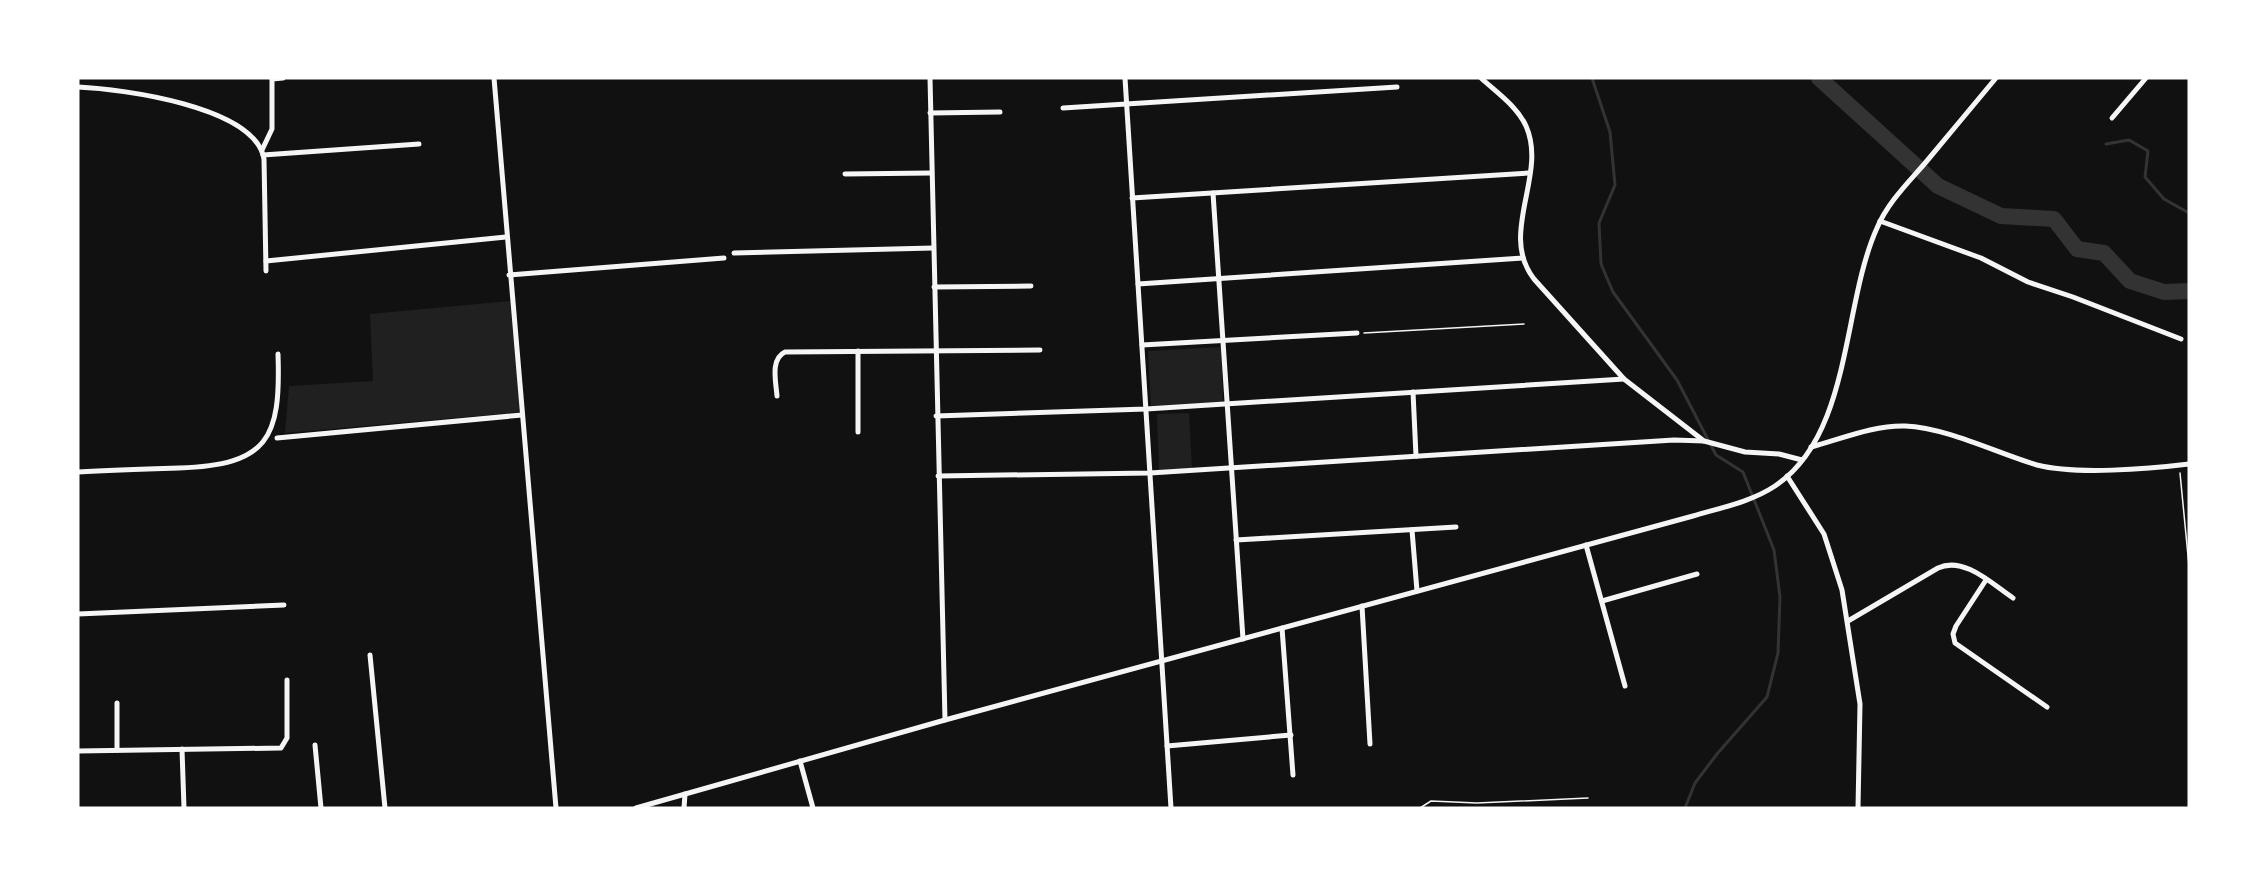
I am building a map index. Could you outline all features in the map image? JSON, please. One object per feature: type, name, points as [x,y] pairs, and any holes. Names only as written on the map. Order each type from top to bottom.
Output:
[{"type":"street","points":[[262,153],[272,129],[272,78],[283,78]]},
{"type":"street","points":[[494,78],[556,808]]},
{"type":"street","points":[[930,78],[936,416],[945,720]]},
{"type":"street","points":[[1125,78],[1172,808]]},
{"type":"street","points":[[1482,78],[1515,110],[1526,127],[1530,150],[1521,228],[1523,258],[1538,284],[1624,379],[1704,441]]},
{"type":"street","points":[[636,808],[945,720],[1586,545],[1759,495],[1787,476],[1811,447],[1832,396],[1866,256],[1880,221],[1913,176],[1996,78]]},
{"type":"street","points":[[2112,118],[2146,78]]},
{"type":"street","points":[[78,87],[125,91],[191,107],[241,129],[256,141],[262,153],[266,271]]},
{"type":"street","points":[[1063,108],[1397,87]]},
{"type":"street","points":[[930,113],[1000,112]]},
{"type":"street","points":[[262,153],[419,144]]},
{"type":"street","points":[[845,174],[931,172]]},
{"type":"street","points":[[1132,198],[1529,173]]},
{"type":"street","points":[[1214,193],[1243,639]]},
{"type":"street","points":[[1880,221],[1981,258],[2028,282],[2067,294],[2181,339]]},
{"type":"street","points":[[266,261],[506,237]]},
{"type":"street","points":[[734,254],[933,248]]},
{"type":"street","points":[[509,275],[724,258]]},
{"type":"street","points":[[1138,284],[1523,258]]},
{"type":"street","points":[[934,287],[1031,286]]},
{"type":"street","points":[[1142,345],[1357,333]]},
{"type":"street","points":[[777,396],[776,363],[783,353],[1040,350]]},
{"type":"street","points":[[858,351],[858,432]]},
{"type":"street","points":[[78,471],[216,467],[244,458],[265,439],[274,418],[278,395],[278,354]]},
{"type":"street","points":[[936,416],[1146,409],[1624,379]]},
{"type":"street","points":[[1413,392],[1416,456]]},
{"type":"street","points":[[278,438],[522,415]]},
{"type":"street","points":[[1811,447],[1878,429],[1904,426],[1932,431],[2048,467],[2093,469],[2189,464]]},
{"type":"street","points":[[938,476],[1150,473],[1232,469],[1674,440],[1704,441],[1725,447],[1802,460]]},
{"type":"street","points":[[1787,476],[1815,518],[1828,545],[1839,577],[1860,704],[1858,808]]},
{"type":"street","points":[[1236,540],[1456,527]]},
{"type":"street","points":[[1412,530],[1417,591]]},
{"type":"street","points":[[1586,545],[1625,686]]},
{"type":"street","points":[[1848,621],[1946,565],[1961,565],[2013,598]]},
{"type":"street","points":[[1602,601],[1697,573]]},
{"type":"street","points":[[1986,580],[1954,630],[1955,643],[2048,707]]},
{"type":"street","points":[[78,614],[284,605]]},
{"type":"street","points":[[1362,606],[1370,744]]},
{"type":"street","points":[[1282,628],[1293,775]]},
{"type":"street","points":[[370,655],[385,808]]},
{"type":"street","points":[[78,751],[281,748],[287,738],[287,680]]},
{"type":"street","points":[[117,703],[117,750]]},
{"type":"street","points":[[1167,746],[1291,735]]},
{"type":"street","points":[[315,745],[321,808]]},
{"type":"street","points":[[182,749],[184,808]]},
{"type":"street","points":[[800,761],[813,808]]},
{"type":"street","points":[[684,808],[685,794]]},
{"type":"path","points":[[1357,333],[1524,324]]},
{"type":"path","points":[[2179,466],[2189,566]]},
{"type":"path","points":[[1420,808],[1431,801],[1477,803],[1588,798]]},
{"type":"shaded area","points":[[510,301],[520,412],[285,433],[289,386],[373,381],[370,314]]},
{"type":"shaded area","points":[[1221,347],[1223,402],[1151,406],[1148,351]]},
{"type":"shaded area","points":[[1189,413],[1192,469],[1159,470],[1157,414]]},
{"type":"waterway","points":[[1592,78],[1610,132],[1615,185],[1599,223],[1601,264],[1613,292],[1677,380],[1716,455],[1743,472],[1774,550],[1780,597],[1778,653],[1767,697],[1695,783],[1685,808]]},
{"type":"waterway","points":[[1819,78],[1938,186],[2001,216],[2054,219],[2077,249],[2104,253],[2130,281],[2164,292],[2189,291]]},
{"type":"waterway","points":[[2106,144],[2129,140],[2148,151],[2145,177],[2164,199],[2189,213]]}]
